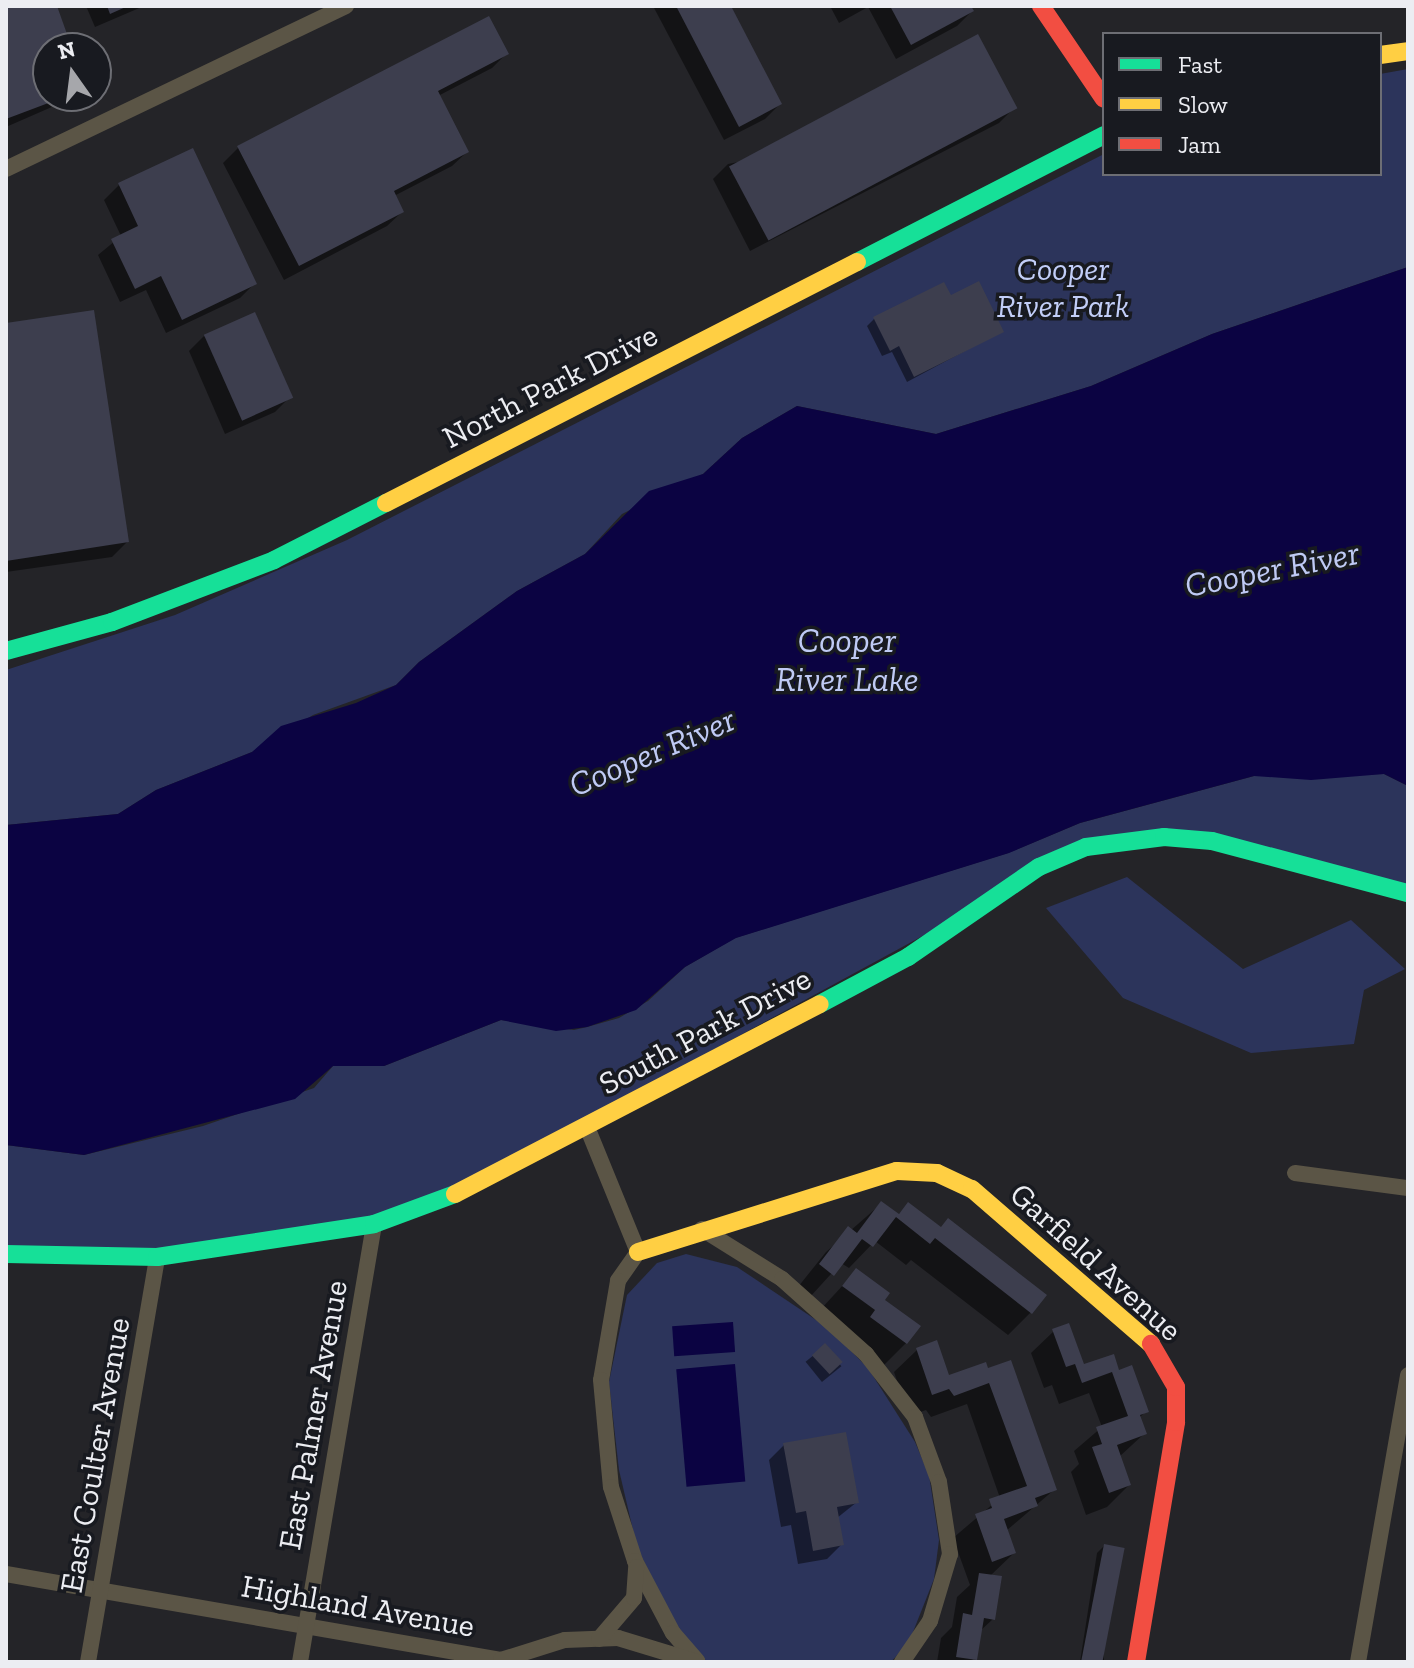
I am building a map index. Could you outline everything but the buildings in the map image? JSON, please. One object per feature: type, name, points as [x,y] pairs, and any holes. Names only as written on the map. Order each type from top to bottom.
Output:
[{"type":"street","points":[[6,169],[346,6]]},
{"type":"street","points":[[1041,6],[1102,96]]},
{"type":"street","points":[[1382,55],[1408,51]]},
{"type":"street","name":"North Park Drive","points":[[6,651],[112,622],[274,560],[1102,136]]},
{"type":"street","name":"South Park Drive","points":[[6,1254],[157,1257],[374,1224],[492,1178],[908,957],[1039,867],[1086,847],[1164,837],[1212,841],[1408,893]]},
{"type":"street","points":[[587,1127],[638,1252],[618,1281],[601,1380],[611,1487],[635,1561],[673,1633],[697,1662]]},
{"type":"street","name":"Garfield Avenue","points":[[638,1252],[702,1229],[897,1171],[937,1173],[972,1189],[1154,1346],[1170,1371],[1178,1403],[1136,1662]]},
{"type":"street","points":[[1295,1173],[1408,1188]]},
{"type":"street","name":"East Palmer Avenue","points":[[300,1662],[374,1224]]},
{"type":"street","points":[[702,1229],[782,1279],[866,1354],[915,1417],[939,1482],[950,1554],[930,1621],[902,1662]]},
{"type":"street","name":"East Coulter Avenue","points":[[88,1662],[157,1257]]},
{"type":"street","points":[[1358,1662],[1408,1375]]},
{"type":"street","points":[[599,1639],[634,1598],[635,1561]]},
{"type":"street","name":"Highland Avenue","points":[[6,1574],[306,1624],[501,1661],[565,1640],[618,1638],[697,1662]]},
{"type":"green space","name":"Cooper River Park","points":[[1408,69],[1408,267],[1212,334],[1091,386],[936,434],[797,406],[742,438],[703,474],[622,514],[585,554],[517,591],[419,662],[396,685],[313,715],[252,752],[156,790],[118,814],[6,825],[6,670],[175,615],[347,540],[1102,155],[1102,176],[1382,176],[1382,74]]},
{"type":"green space","points":[[1384,774],[1408,786],[1408,893],[1212,841],[1086,847],[419,1210],[225,1249],[6,1254],[6,1145],[84,1155],[203,1126],[314,1088],[333,1066],[384,1066],[501,1020],[574,1030],[587,1027],[619,1018],[648,1001],[685,967],[735,938],[1008,853],[1080,823],[1254,776]]},
{"type":"green space","points":[[1127,877],[1243,969],[1351,920],[1405,969],[1364,990],[1354,1044],[1251,1053],[1123,998],[1046,908]]},
{"type":"green space","points":[[686,1254],[737,1267],[828,1328],[868,1368],[915,1442],[929,1475],[939,1540],[934,1579],[909,1642],[891,1662],[707,1662],[685,1647],[637,1547],[619,1470],[609,1382],[627,1295],[657,1263]]},
{"type":"water","name":"Cooper River Lake","points":[[1408,267],[1408,786],[1384,774],[1311,780],[1254,776],[1080,823],[1009,853],[736,938],[685,967],[636,1010],[587,1027],[556,1031],[501,1020],[384,1066],[333,1066],[295,1099],[84,1155],[6,1145],[6,825],[118,814],[156,790],[252,752],[281,726],[356,703],[396,685],[419,662],[517,591],[585,554],[649,491],[703,474],[742,438],[797,406],[936,434],[1091,386],[1212,334]]},
{"type":"water","points":[[733,1322],[735,1352],[674,1356],[672,1326]]},
{"type":"water","points":[[735,1364],[745,1482],[687,1487],[676,1369]]},
{"type":"traffic: fast","points":[[857,262],[1102,136]]},
{"type":"traffic: fast","points":[[6,651],[112,622],[274,560],[386,503]]},
{"type":"traffic: fast","points":[[820,1004],[908,957],[1039,867],[1086,847],[1164,837],[1212,841],[1408,893]]},
{"type":"traffic: fast","points":[[6,1254],[157,1257],[374,1224],[455,1194]]},
{"type":"traffic: slow","points":[[1382,55],[1408,51]]},
{"type":"traffic: slow","points":[[386,503],[857,262]]},
{"type":"traffic: slow","points":[[455,1194],[820,1004]]},
{"type":"traffic: slow","points":[[638,1252],[897,1171],[937,1173],[972,1189],[1151,1344]]},
{"type":"traffic: jam","points":[[1041,6],[1102,96]]},
{"type":"traffic: jam","points":[[1136,1662],[1176,1422],[1176,1387],[1151,1344]]},
{"type":"water label","name":"Cooper River","points":[[1272,569]]},
{"type":"water label","name":"Cooper River","points":[[652,752]]}]
